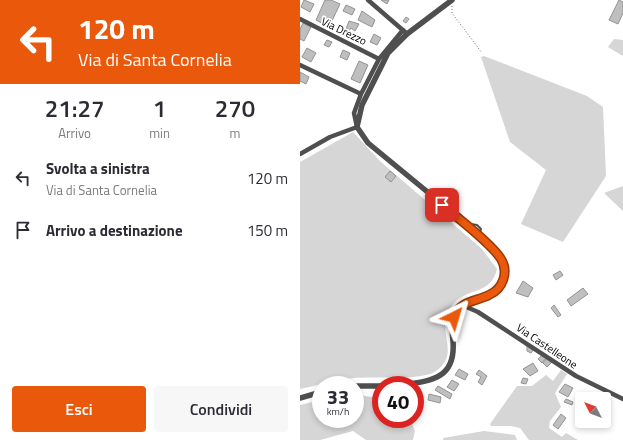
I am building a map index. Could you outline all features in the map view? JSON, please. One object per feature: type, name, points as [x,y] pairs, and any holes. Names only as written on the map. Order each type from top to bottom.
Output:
[{"type":"street","points":[[368,0],[405,32]]},
{"type":"street","points":[[424,380],[436,378],[447,370],[453,355],[454,319],[462,305],[492,294],[500,286],[505,276],[504,267],[500,257],[479,237],[370,145],[358,127],[354,113],[361,94],[379,59],[405,32],[450,2]]},
{"type":"street","name":"Via Drezzo","points":[[300,19],[379,59]]},
{"type":"street","points":[[358,127],[362,105],[383,62],[405,32]]},
{"type":"street","points":[[300,65],[361,94]]},
{"type":"street","points":[[300,154],[330,137],[358,127]]},
{"type":"street","name":"Via Castelleone","points":[[462,305],[483,315],[576,376],[623,399]]},
{"type":"street","points":[[300,398],[312,395]]},
{"type":"path","points":[[450,2],[453,6],[451,11],[453,15],[482,53]]},
{"type":"shaded area","points":[[614,39],[623,40],[623,56],[608,47]]},
{"type":"shaded area","points":[[484,56],[587,96],[603,107],[606,176],[563,242],[521,224],[546,170],[510,142],[481,57]]},
{"type":"shaded area","points":[[353,132],[381,162],[482,249],[497,269],[490,283],[479,290],[460,298],[448,311],[445,327],[448,350],[447,357],[443,365],[436,371],[422,376],[372,376],[372,378],[364,378],[364,376],[312,376],[312,386],[300,389],[300,162]]},
{"type":"shaded area","points":[[623,186],[623,211],[604,193]]},
{"type":"shaded area","points":[[561,370],[567,374],[555,393],[561,407],[550,421],[549,428],[562,437],[566,433],[578,440],[529,440],[520,428],[511,426],[491,426],[490,424],[517,386],[532,386],[546,375],[553,381]]},
{"type":"shaded area","points":[[364,396],[372,397],[372,428],[414,428],[415,431],[413,440],[366,440],[353,431],[320,440],[300,440],[300,405],[312,402],[312,428],[364,428]]},
{"type":"shaded area","points":[[484,431],[515,435],[517,440],[443,440],[443,438]]},
{"type":"building","points":[[304,0],[314,4],[310,12],[301,7]]},
{"type":"building","points":[[325,0],[331,0],[340,4],[329,27],[316,20]]},
{"type":"building","points":[[381,0],[389,0],[387,4]]},
{"type":"building","points":[[619,0],[623,2],[623,13],[618,24],[609,20]]},
{"type":"building","points":[[346,5],[355,9],[352,15],[343,11]]},
{"type":"building","points":[[362,11],[375,20],[372,27],[358,20]]},
{"type":"building","points":[[406,17],[409,19],[406,23],[403,21]]},
{"type":"building","points":[[349,21],[359,24],[355,31],[351,28],[349,31],[346,29]]},
{"type":"building","points":[[303,23],[311,27],[304,41],[300,39],[300,29]]},
{"type":"building","points":[[374,34],[381,38],[377,45],[370,42]]},
{"type":"building","points":[[327,40],[332,42],[329,47],[324,45]]},
{"type":"building","points":[[307,48],[316,53],[311,62],[302,57]]},
{"type":"building","points":[[343,50],[350,53],[347,60],[340,57]]},
{"type":"building","points":[[359,61],[368,65],[360,83],[351,79]]},
{"type":"building","points":[[300,72],[309,77],[306,84],[300,81]]},
{"type":"building","points":[[390,171],[396,176],[391,182],[385,177]]},
{"type":"building","points":[[560,271],[563,275],[556,280],[553,275]]},
{"type":"building","points":[[523,281],[533,288],[528,297],[516,293]]},
{"type":"building","points":[[583,288],[588,294],[571,306],[567,300]]},
{"type":"building","points":[[554,305],[561,315],[558,317],[551,308]]},
{"type":"building","points":[[527,345],[534,349],[531,353],[527,351]]},
{"type":"building","points":[[542,355],[546,358],[542,363],[538,359]]},
{"type":"building","points":[[547,358],[552,362],[547,367],[543,363]]},
{"type":"building","points":[[533,363],[538,371],[530,376],[523,369]]},
{"type":"building","points":[[459,369],[468,374],[465,380],[455,375]]},
{"type":"building","points":[[479,370],[487,376],[482,385],[478,382],[481,377],[476,374]]},
{"type":"building","points":[[523,378],[528,379],[526,384],[521,383]]},
{"type":"building","points":[[452,380],[459,384],[454,391],[447,387]]},
{"type":"building","points":[[565,384],[573,388],[568,397],[559,392]]},
{"type":"building","points":[[438,386],[452,394],[450,399],[435,390]]},
{"type":"building","points":[[429,394],[441,397],[440,403],[428,400]]},
{"type":"building","points":[[566,399],[573,402],[572,405],[564,402]]},
{"type":"building","points":[[561,414],[566,418],[558,429],[553,425]]},
{"type":"route","points":[[442,205],[498,255],[504,264],[505,271],[504,278],[500,286],[492,294],[467,302],[460,307],[454,317]]}]
